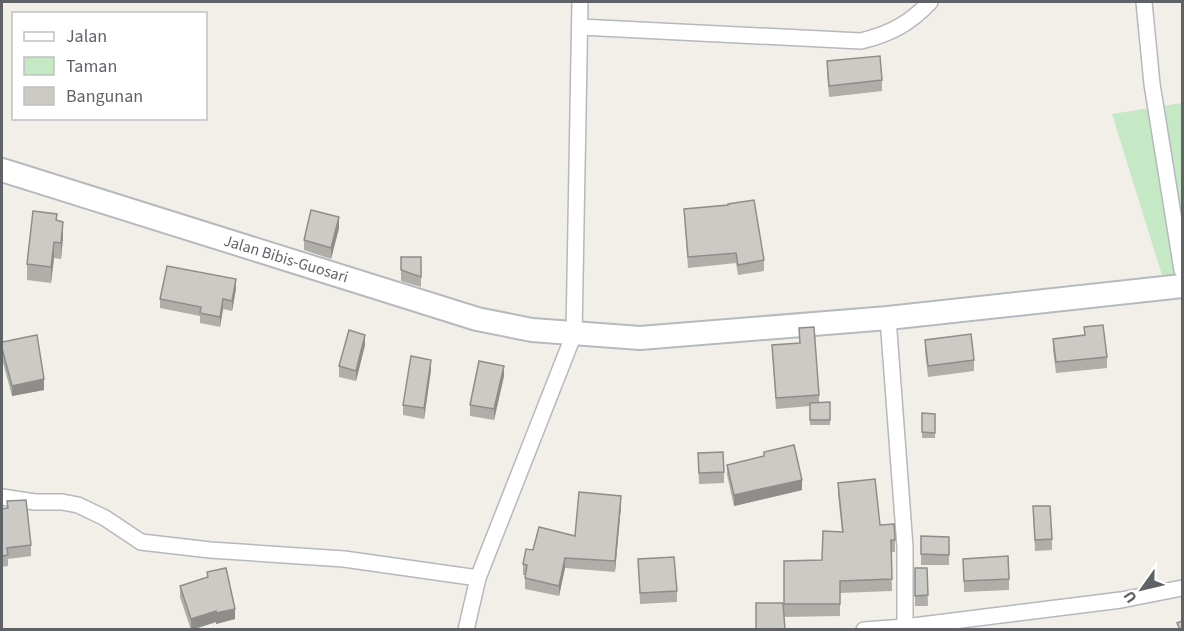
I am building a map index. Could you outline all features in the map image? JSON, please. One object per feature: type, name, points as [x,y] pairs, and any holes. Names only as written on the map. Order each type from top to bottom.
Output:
[{"type":"street","points":[[466,630],[478,578],[574,334],[580,2]]},
{"type":"street","points":[[580,27],[861,41],[884,35],[903,25],[930,2]]},
{"type":"street","points":[[1144,2],[1152,84],[1182,270]]},
{"type":"street","name":"Jalan Bibis-Guosari","points":[[2,175],[477,319],[532,330],[574,334],[640,338],[888,318],[1182,286]]},
{"type":"street","points":[[888,318],[905,548],[905,628]]},
{"type":"street","points":[[2,497],[78,505],[105,518],[141,542],[210,550],[344,559],[478,578]]},
{"type":"street","points":[[864,630],[905,628],[1120,600],[1182,588]]},
{"type":"green space","points":[[1182,103],[1182,286],[1166,288],[1112,114]]},
{"type":"building","points":[[880,56],[882,80],[829,86],[827,61]]},
{"type":"building","points":[[754,200],[764,260],[738,265],[736,253],[688,257],[684,209]]},
{"type":"building","points":[[311,210],[339,217],[331,248],[304,240]]},
{"type":"building","points":[[33,211],[57,214],[56,220],[63,222],[61,243],[54,242],[51,267],[27,264]]},
{"type":"building","points":[[401,257],[421,257],[421,277],[401,270]]},
{"type":"building","points":[[167,266],[236,279],[232,301],[223,299],[220,317],[200,313],[201,307],[160,299]]},
{"type":"building","points":[[1103,325],[1107,357],[1056,362],[1053,339],[1085,335],[1084,327]]},
{"type":"building","points":[[814,327],[819,395],[776,398],[772,345],[800,343],[799,328]]},
{"type":"building","points":[[349,330],[365,335],[356,371],[339,366]]},
{"type":"building","points":[[971,334],[974,360],[928,366],[925,340]]},
{"type":"building","points":[[37,335],[44,379],[12,386],[2,342]]},
{"type":"building","points":[[411,356],[431,360],[424,408],[403,405]]},
{"type":"building","points":[[479,361],[504,366],[494,409],[470,405]]},
{"type":"building","points":[[830,402],[830,420],[810,420],[810,403]]},
{"type":"building","points":[[922,413],[935,414],[935,433],[922,432]]},
{"type":"building","points":[[794,445],[802,480],[734,495],[727,465],[764,456],[764,452]]},
{"type":"building","points":[[723,452],[724,472],[699,473],[698,453]]},
{"type":"building","points":[[875,479],[880,525],[894,524],[895,540],[891,540],[892,579],[840,581],[840,604],[784,604],[784,561],[822,560],[823,531],[843,532],[838,483]]},
{"type":"building","points":[[579,492],[621,496],[615,561],[565,558],[559,586],[525,578],[527,565],[523,564],[526,549],[533,550],[539,527],[575,536]]},
{"type":"building","points":[[26,500],[31,545],[7,548],[8,555],[2,556],[2,509],[8,508],[7,501]]},
{"type":"building","points":[[1033,506],[1050,506],[1052,539],[1035,540]]},
{"type":"building","points":[[921,536],[949,537],[949,555],[921,554]]},
{"type":"building","points":[[1008,556],[1009,579],[964,581],[963,559]]},
{"type":"building","points":[[674,557],[677,591],[640,593],[638,559]]},
{"type":"building","points":[[226,568],[235,609],[216,613],[216,611],[191,619],[180,586],[208,577],[207,572]]},
{"type":"building","points":[[915,568],[927,568],[928,595],[915,596]]},
{"type":"building","points":[[756,603],[783,603],[785,630],[756,630]]},
{"type":"building","points":[[1182,621],[1182,630],[1180,630],[1177,623]]}]
